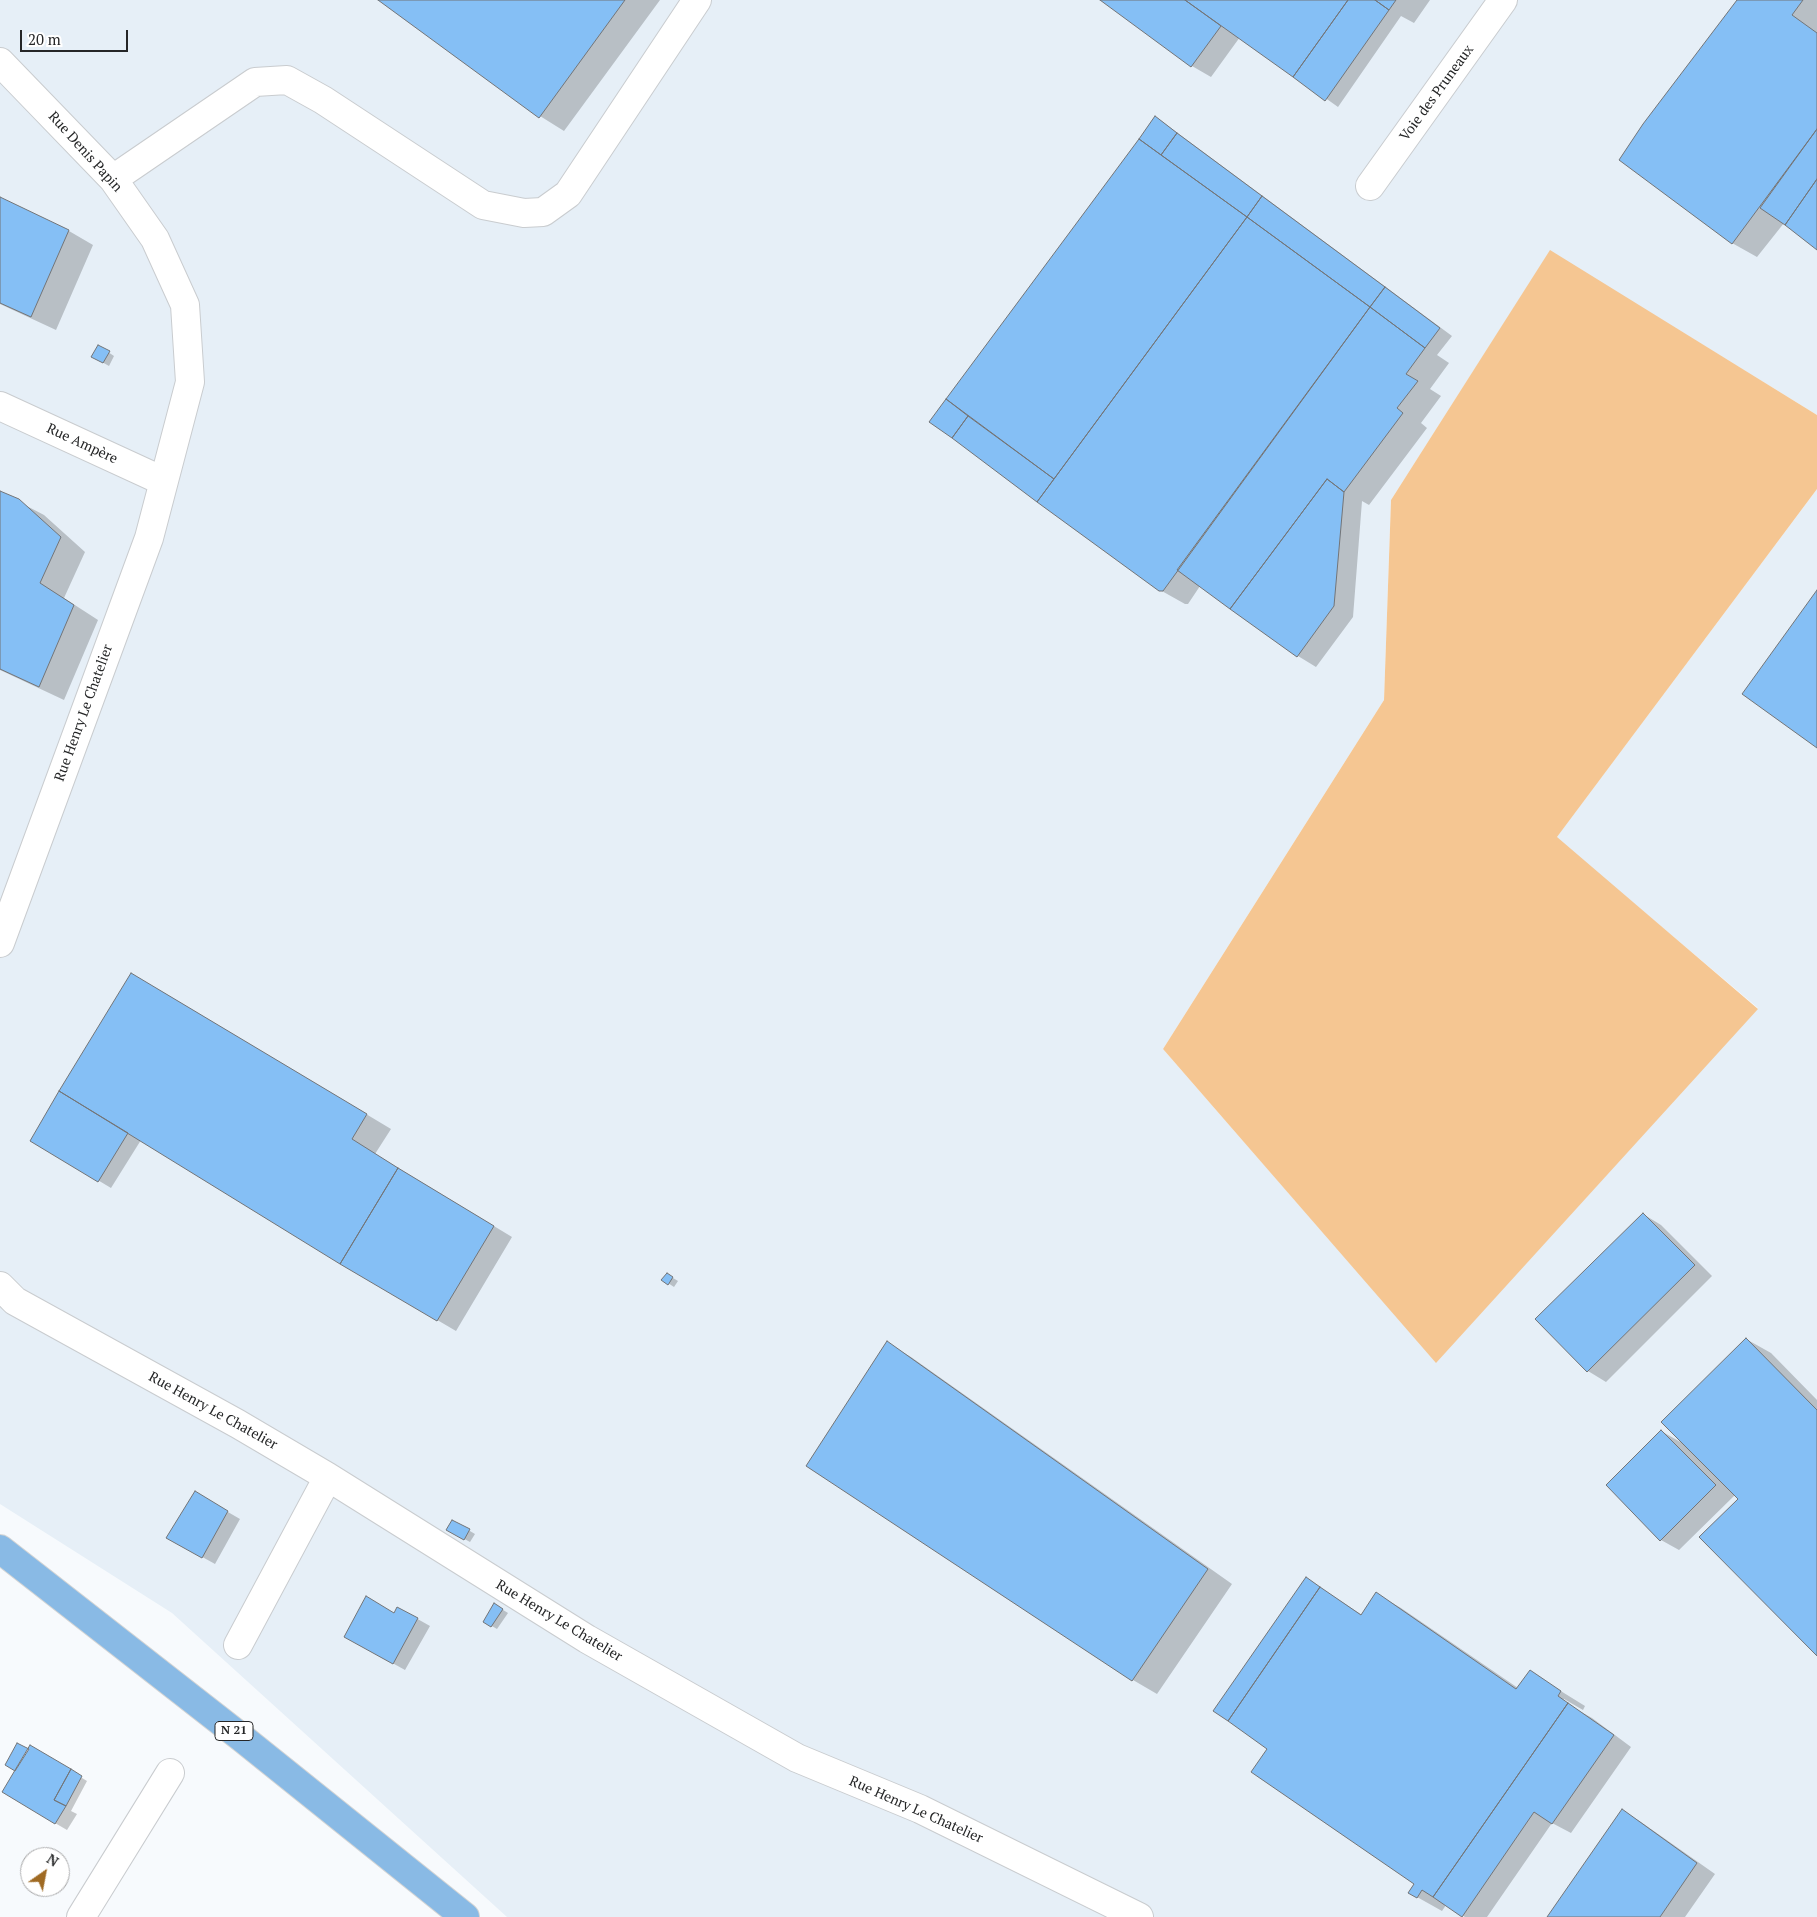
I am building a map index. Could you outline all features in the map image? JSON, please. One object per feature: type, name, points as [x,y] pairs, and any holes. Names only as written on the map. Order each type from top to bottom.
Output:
[{"type":"main road","name":"N 21","points":[[0,1549],[242,1738],[464,1917]]},
{"type":"street","points":[[113,179],[255,82],[287,80],[323,100],[483,205],[524,213],[543,212],[568,194],[697,0]]},
{"type":"street","name":"Voie des Pruneaux","points":[[1370,186],[1503,0]]},
{"type":"street","name":"Rue Denis Papin","points":[[0,62],[113,179],[155,239],[185,306],[190,382],[163,481]]},
{"type":"street","name":"Rue Ampère","points":[[0,406],[163,481]]},
{"type":"street","name":"Rue Henry Le Chatelier","points":[[0,943],[149,538],[163,481]]},
{"type":"street","name":"Rue Henry Le Chatelier","points":[[0,1286],[15,1301],[238,1424],[328,1477],[587,1639],[797,1758],[920,1809],[1140,1917]]},
{"type":"street","points":[[238,1646],[328,1477]]},
{"type":"street","points":[[81,1917],[170,1773]]},
{"type":"shaded area","points":[[0,0],[1817,0],[1817,415],[1550,251],[1391,500],[1384,700],[1163,1049],[1436,1362],[1758,1008],[1556,838],[1817,489],[1817,1917],[507,1917],[172,1613],[0,1504]]},
{"type":"shaded area","points":[[1550,250],[1817,415],[1817,489],[1557,837],[1758,1009],[1436,1363],[1163,1049],[1384,700],[1391,500]]},
{"type":"building","points":[[378,0],[625,0],[539,118]]},
{"type":"building","points":[[1100,0],[1185,0],[1221,26],[1191,67]]},
{"type":"building","points":[[1185,0],[1348,0],[1293,77]]},
{"type":"building","points":[[1348,0],[1375,0],[1389,10],[1325,101],[1293,77]]},
{"type":"building","points":[[1375,0],[1396,0],[1389,10]]},
{"type":"building","points":[[1737,0],[1803,0],[1792,15],[1817,33],[1817,129],[1732,244],[1619,160],[1643,124]]},
{"type":"building","points":[[1155,116],[1177,133],[1161,155],[1139,139]]},
{"type":"building","points":[[1817,129],[1817,179],[1785,225],[1760,208]]},
{"type":"building","points":[[1177,133],[1262,196],[1247,217],[1161,155]]},
{"type":"building","points":[[1139,139],[1247,217],[1054,479],[946,399]]},
{"type":"building","points":[[1817,179],[1817,250],[1785,225]]},
{"type":"building","points":[[1262,196],[1385,287],[1370,307],[1247,217]]},
{"type":"building","points":[[0,197],[69,230],[31,317],[0,303]]},
{"type":"building","points":[[1247,217],[1370,307],[1163,591],[1159,591],[1037,502]]},
{"type":"building","points":[[1385,287],[1440,328],[1425,348],[1370,307]]},
{"type":"building","points":[[1370,307],[1425,348],[1406,374],[1418,381],[1397,408],[1403,413],[1344,492],[1327,479],[1230,609],[1177,570]]},
{"type":"building","points":[[98,345],[110,351],[103,363],[91,357]]},
{"type":"building","points":[[946,399],[968,416],[952,438],[929,422]]},
{"type":"building","points":[[968,416],[1054,479],[1037,502],[952,438]]},
{"type":"building","points":[[1327,479],[1344,492],[1334,606],[1297,657],[1230,609]]},
{"type":"building","points":[[0,491],[19,499],[61,537],[40,583],[74,605],[39,687],[0,669]]},
{"type":"building","points":[[1817,590],[1817,748],[1742,694]]},
{"type":"building","points":[[131,973],[367,1114],[352,1139],[398,1168],[340,1264],[59,1091]]},
{"type":"building","points":[[59,1091],[128,1133],[98,1182],[30,1141]]},
{"type":"building","points":[[398,1168],[494,1226],[437,1321],[340,1264]]},
{"type":"building","points":[[1643,1213],[1695,1265],[1587,1372],[1535,1319]]},
{"type":"building","points":[[667,1273],[673,1277],[668,1285],[661,1280]]},
{"type":"building","points":[[1746,1338],[1817,1410],[1817,1656],[1699,1537],[1738,1499],[1661,1422]]},
{"type":"building","points":[[887,1341],[1208,1569],[1132,1681],[806,1466]]},
{"type":"building","points":[[1661,1430],[1716,1485],[1660,1541],[1606,1485]]},
{"type":"building","points":[[195,1491],[228,1511],[202,1558],[166,1538]]},
{"type":"building","points":[[452,1520],[470,1529],[464,1540],[446,1530]]},
{"type":"building","points":[[1306,1577],[1320,1587],[1228,1721],[1213,1711]]},
{"type":"building","points":[[1320,1587],[1361,1615],[1376,1592],[1516,1689],[1530,1670],[1561,1691],[1558,1696],[1568,1703],[1433,1897],[1422,1890],[1417,1898],[1408,1893],[1414,1884],[1251,1772],[1267,1749],[1228,1721]]},
{"type":"building","points":[[366,1596],[394,1613],[397,1607],[418,1618],[393,1664],[344,1637]]},
{"type":"building","points":[[494,1603],[503,1609],[491,1627],[483,1622]]},
{"type":"building","points":[[1568,1703],[1614,1735],[1552,1824],[1534,1812],[1462,1917],[1433,1897]]},
{"type":"building","points":[[17,1743],[29,1749],[15,1771],[5,1765]]},
{"type":"building","points":[[30,1745],[71,1769],[54,1800],[66,1806],[55,1824],[2,1792]]},
{"type":"building","points":[[71,1769],[82,1776],[66,1806],[54,1800]]},
{"type":"building","points":[[1622,1809],[1697,1863],[1660,1917],[1547,1917]]}]
